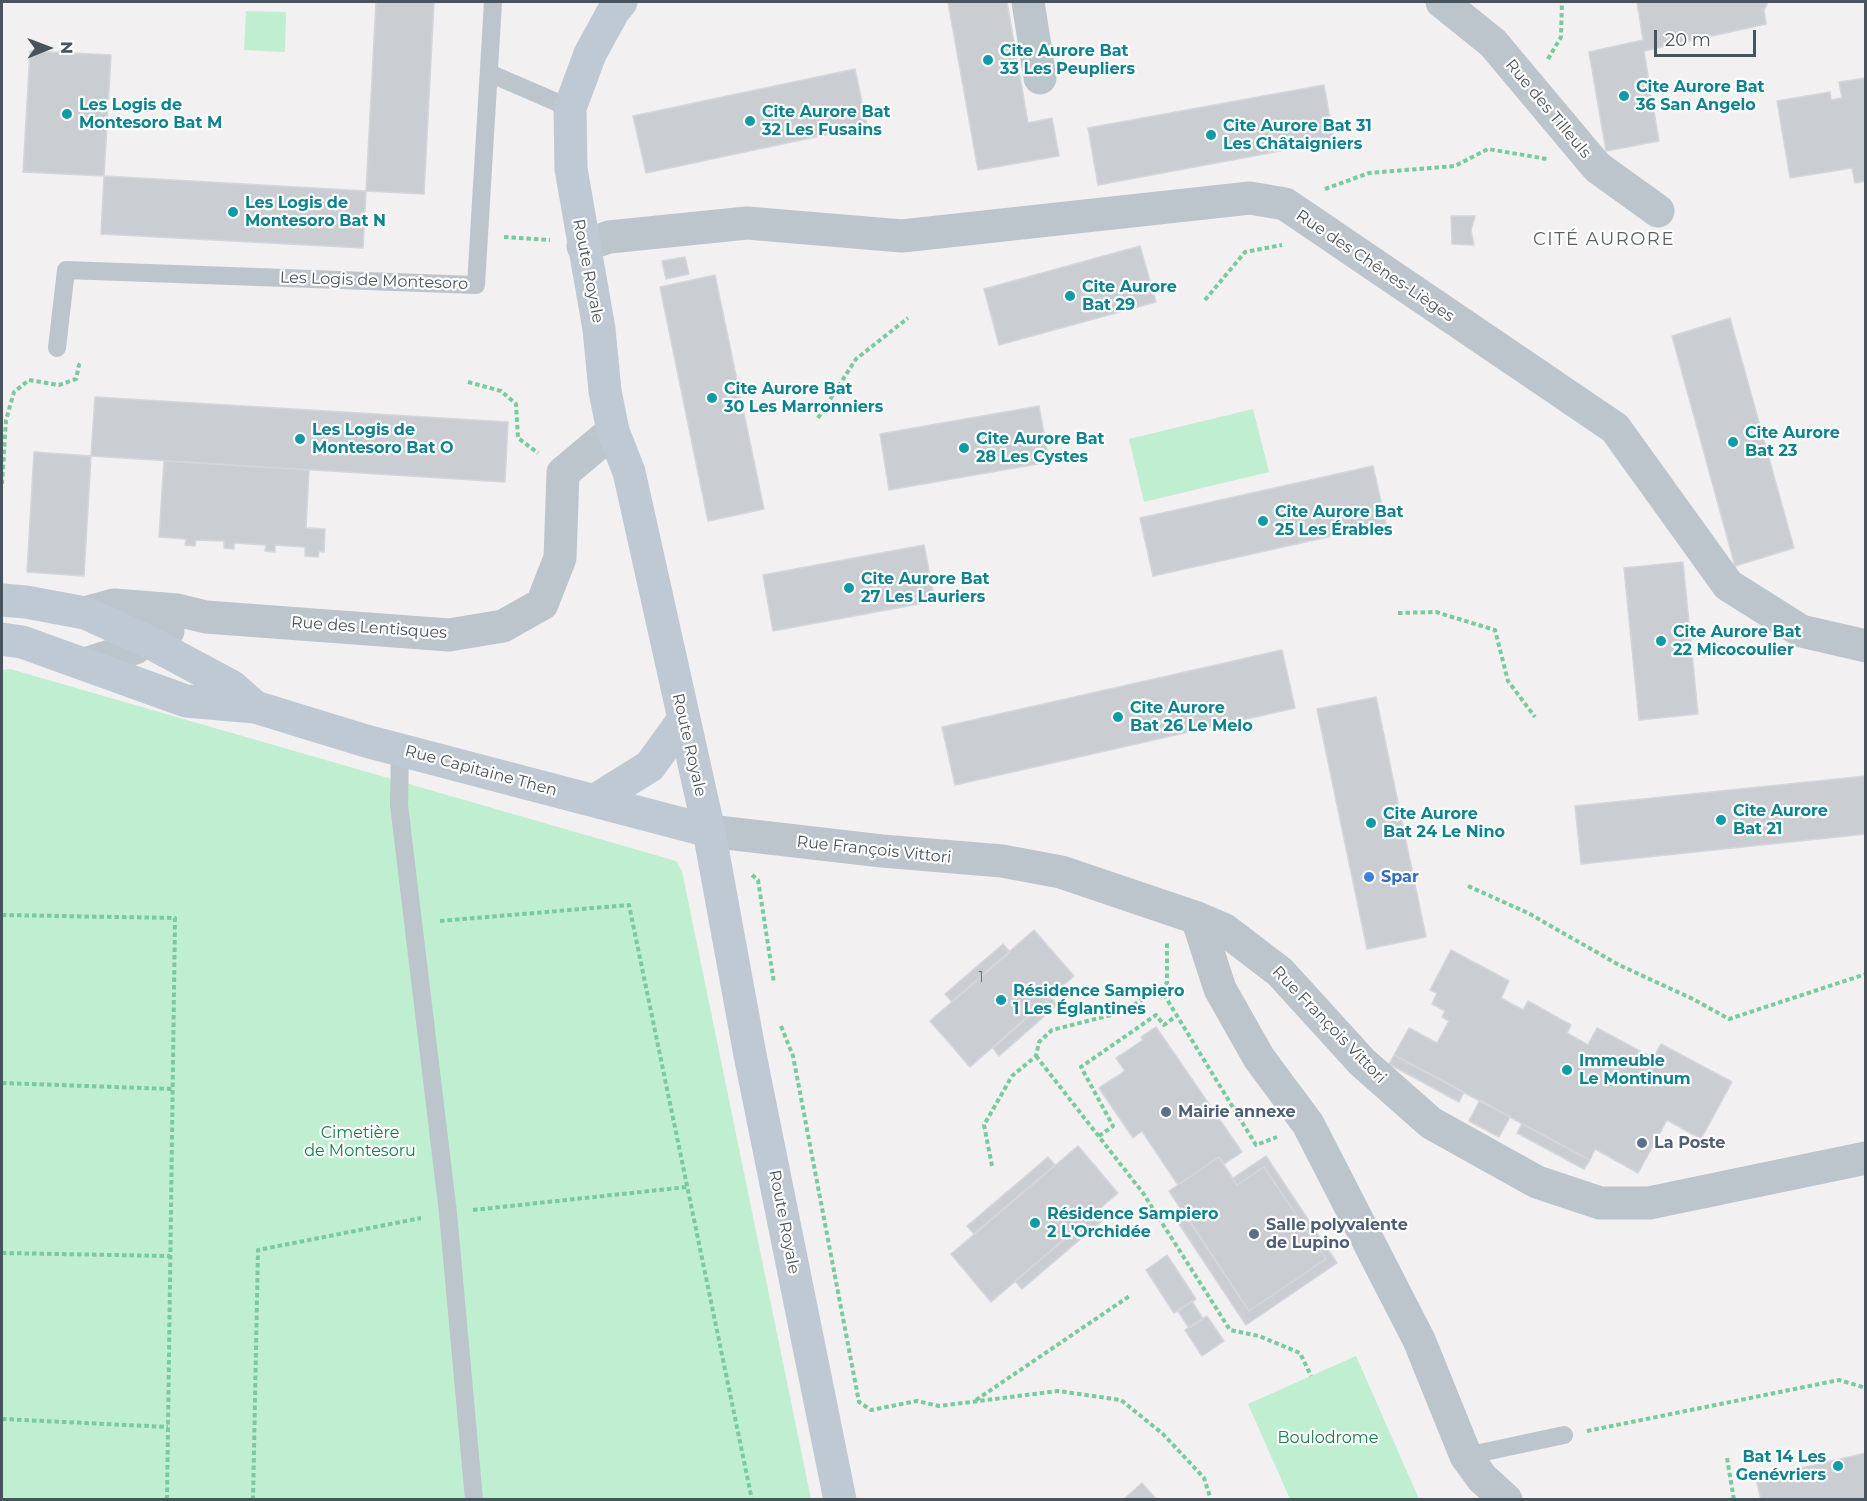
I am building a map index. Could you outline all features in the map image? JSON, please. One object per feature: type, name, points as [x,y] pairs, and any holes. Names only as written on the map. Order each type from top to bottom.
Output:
[{"type":"main road","name":"Route Royale","points":[[621,2],[590,54],[570,108],[571,169],[599,329],[604,391],[613,431],[629,472],[709,831],[752,1066],[840,1500]]},
{"type":"main road","name":"Rue Capitaine Then","points":[[2,600],[85,613],[145,640],[231,686],[255,706]]},
{"type":"main road","name":"Rue Capitaine Then","points":[[2,639],[22,642],[186,701],[255,706],[400,750],[709,831]]},
{"type":"main road","points":[[594,801],[650,766],[684,719]]},
{"type":"street","points":[[1028,2],[1040,78]]},
{"type":"street","name":"Rue des Tilleuls","points":[[1442,2],[1493,43],[1597,167],[1658,211]]},
{"type":"street","name":"Rue des Chênes-Lièges","points":[[582,240],[747,223],[902,236],[1250,198],[1285,204],[1615,428],[1728,585],[1801,631],[1866,646]]},
{"type":"street","name":"Rue des Lentisques","points":[[85,613],[114,605],[177,610],[206,617],[449,634],[502,627],[542,604],[560,558],[563,473],[613,431]]},
{"type":"street","name":"Rue des Lentisques","points":[[85,664],[135,648],[145,640],[206,617]]},
{"type":"street","name":"Rue François Vittori","points":[[709,831],[882,851],[1002,861],[1060,872],[1197,918],[1225,930],[1280,972],[1362,1062],[1431,1124],[1537,1182],[1600,1203],[1649,1203],[1866,1158]]},
{"type":"street","points":[[1197,918],[1220,989],[1260,1058],[1308,1124],[1419,1340],[1466,1456],[1482,1478],[1506,1500]]},
{"type":"lane","name":"Les Logis de Montesoro","points":[[57,348],[66,270],[476,285],[493,2]]},
{"type":"lane","points":[[489,72],[570,108]]},
{"type":"lane","points":[[400,750],[399,805],[448,1213],[474,1500]]},
{"type":"lane","points":[[1466,1456],[1564,1436]]},
{"type":"path","points":[[1531,88],[1561,38],[1562,2]]},
{"type":"path","points":[[1285,204],[1369,173],[1455,166],[1488,149],[1549,159],[1579,146]]},
{"type":"path","points":[[1205,300],[1245,252],[1284,244],[1318,228]]},
{"type":"path","points":[[479,235],[582,240]]},
{"type":"path","points":[[818,418],[856,359],[908,318]]},
{"type":"path","points":[[2,483],[6,420],[14,392],[29,380],[59,385],[76,379],[79,365]]},
{"type":"path","points":[[468,382],[501,391],[516,404],[518,438]]},
{"type":"path","points":[[1398,613],[1436,612],[1495,630],[1508,681],[1535,717]]},
{"type":"path","points":[[750,872],[758,880],[776,991]]},
{"type":"path","points":[[1468,886],[1528,913],[1619,965],[1693,999],[1729,1019],[1866,974]]},
{"type":"path","points":[[414,923],[629,905],[752,1500]]},
{"type":"path","points":[[992,1166],[984,1125],[1012,1076],[1036,1056],[1038,1042],[1052,1030],[1123,1012],[1167,983],[1167,908]]},
{"type":"path","points":[[2,915],[175,918],[167,1500]]},
{"type":"path","points":[[1160,988],[1175,1017],[1256,1145],[1308,1124]]},
{"type":"path","points":[[1099,1136],[1113,1126],[1081,1067],[1156,1015],[1164,1025],[1175,1017]]},
{"type":"path","points":[[781,1024],[793,1056],[859,1402],[871,1410],[917,1401],[939,1406],[1058,1391],[1121,1400],[1163,1434],[1204,1478],[1211,1500]]},
{"type":"path","points":[[1036,1056],[1143,1192],[1230,1330],[1259,1336],[1300,1353],[1311,1376]]},
{"type":"path","points":[[2,1083],[172,1089]]},
{"type":"path","points":[[253,1500],[258,1250],[448,1213],[687,1187]]},
{"type":"path","points":[[2,1253],[170,1256]]},
{"type":"path","points":[[975,1401],[1131,1295]]},
{"type":"path","points":[[1564,1436],[1839,1380],[1866,1388]]},
{"type":"path","points":[[2,1419],[168,1427]]},
{"type":"path","points":[[1727,1458],[1734,1500]]},
{"type":"green space","points":[[246,11],[286,12],[285,52],[244,50]]},
{"type":"green space","points":[[1253,409],[1269,472],[1144,502],[1129,439]]},
{"type":"green space","name":"Cimetière de Montesoru","points":[[10,669],[676,861],[682,871],[811,1499],[2,1499],[2,670]]},
{"type":"green space","name":"Boulodrome","points":[[1356,1356],[1419,1499],[1290,1499],[1248,1404]]},
{"type":"building","name":"Les Logis de Montesoro Bat N","points":[[376,2],[434,2],[424,194],[366,191]]},
{"type":"building","name":"Cite Aurore Bat 33 Les Peupliers","points":[[948,2],[1007,2],[1028,123],[1052,118],[1059,156],[978,170]]},
{"type":"building","name":"Cite Aurore Bat 36 San Angelo","points":[[1637,2],[1768,2],[1764,10],[1766,24],[1644,51],[1659,141],[1606,151],[1589,52],[1643,40]]},
{"type":"building","name":"Les Logis de Montesoro Bat M","points":[[30,51],[111,55],[104,176],[23,172]]},
{"type":"building","name":"Cite Aurore Bat 32 Les Fusains","points":[[855,69],[867,126],[646,173],[633,116]]},
{"type":"building","points":[[1866,78],[1866,181],[1855,183],[1852,168],[1790,178],[1777,101],[1830,92],[1831,100],[1842,98],[1839,82]]},
{"type":"building","name":"Cite Aurore Bat 31 Les Châtaigniers","points":[[1324,85],[1334,141],[1098,185],[1088,128]]},
{"type":"building","name":"Les Logis de Montesoro Bat N","points":[[104,176],[366,191],[363,248],[101,234]]},
{"type":"building","points":[[1451,216],[1475,216],[1471,230],[1474,245],[1452,244]]},
{"type":"building","name":"Cite Aurore Bat 29","points":[[1140,246],[1156,302],[999,345],[984,289]]},
{"type":"building","points":[[685,257],[689,274],[666,279],[662,261]]},
{"type":"building","name":"Cite Aurore Bat 30 Les Marronniers","points":[[715,275],[764,509],[708,521],[660,287]]},
{"type":"building","name":"Cite Aurore Bat 23","points":[[1730,318],[1794,548],[1735,566],[1672,336]]},
{"type":"building","name":"Les Logis de Montesoro Bat O","points":[[95,397],[508,422],[505,482],[91,456]]},
{"type":"building","name":"Cite Aurore Bat 28 Les Cystes","points":[[1039,406],[1049,462],[889,490],[880,434]]},
{"type":"building","points":[[34,452],[91,456],[84,576],[27,572]]},
{"type":"building","points":[[164,461],[309,470],[306,528],[325,529],[324,552],[319,551],[318,557],[305,556],[305,547],[275,545],[275,552],[265,551],[266,545],[234,543],[234,549],[224,548],[224,541],[196,540],[195,546],[185,545],[186,539],[159,537]]},
{"type":"building","name":"Cite Aurore Bat 25 Les Érables","points":[[1373,466],[1386,524],[1153,576],[1140,518]]},
{"type":"building","name":"Cite Aurore Bat 27 Les Lauriers","points":[[924,545],[935,601],[773,631],[763,575]]},
{"type":"building","name":"Cite Aurore Bat 22 Micocoulier","points":[[1683,562],[1698,714],[1639,720],[1624,568]]},
{"type":"building","name":"Cite Aurore Bat 26 Le Melo","points":[[1282,650],[1295,708],[955,785],[942,727]]},
{"type":"building","name":"Cite Aurore Bat 24 Le Nino","points":[[1376,697],[1426,937],[1367,949],[1317,709]]},
{"type":"building","name":"Cite Aurore Bat 21","points":[[1866,776],[1866,834],[1581,864],[1575,806]]},
{"type":"building","name":"Résidence Sampiero 1 Les Églantines","points":[[1034,930],[1074,976],[970,1067],[930,1021]]},
{"type":"building","points":[[1003,944],[1010,952],[952,1002],[945,994]]},
{"type":"building","name":"Immeuble Le Montinum","points":[[1451,950],[1509,981],[1501,998],[1523,1010],[1528,1001],[1571,1025],[1567,1033],[1588,1045],[1597,1028],[1653,1058],[1661,1044],[1732,1082],[1701,1139],[1667,1120],[1638,1173],[1595,1149],[1590,1160],[1394,1055],[1409,1028],[1437,1043],[1449,1021],[1442,1017],[1445,1011],[1432,1004],[1437,993],[1430,990]]},
{"type":"building","points":[[1051,997],[1057,1005],[999,1056],[993,1048]]},
{"type":"building","name":"Mairie annexe","points":[[1156,1027],[1242,1152],[1224,1164],[1219,1157],[1178,1185],[1142,1131],[1133,1138],[1099,1088],[1125,1071],[1116,1058],[1143,1040],[1141,1037]]},
{"type":"building","points":[[1394,1055],[1464,1092],[1459,1102],[1389,1064]]},
{"type":"building","points":[[1480,1100],[1510,1117],[1499,1137],[1469,1121]]},
{"type":"building","points":[[1522,1124],[1590,1160],[1584,1169],[1517,1133]]},
{"type":"building","name":"Résidence Sampiero 2 L'Orchidée","points":[[1078,1146],[1118,1193],[991,1302],[951,1254]]},
{"type":"building","points":[[1266,1156],[1337,1263],[1246,1325],[1173,1215],[1182,1209],[1249,1311],[1326,1259],[1264,1167],[1237,1185],[1233,1178]]},
{"type":"building","points":[[1048,1157],[1055,1165],[974,1234],[967,1226]]},
{"type":"building","name":"Salle polyvalente de Lupino","points":[[1219,1157],[1237,1185],[1264,1167],[1326,1259],[1249,1311],[1169,1191]]},
{"type":"building","points":[[1097,1212],[1103,1220],[1022,1289],[1015,1281]]},
{"type":"building","points":[[1167,1255],[1196,1299],[1174,1313],[1146,1270]]},
{"type":"building","points":[[1192,1301],[1203,1319],[1189,1328],[1178,1311]]},
{"type":"building","points":[[1207,1316],[1224,1341],[1202,1356],[1185,1330]]},
{"type":"building","name":"Bat 14 Les Genévriers","points":[[1866,1453],[1866,1500],[1761,1500],[1756,1478]]},
{"type":"building","points":[[1142,1483],[1157,1500],[1123,1500]]},
{"type":"place","name":"Cite Aurore Bat 33 Les Peupliers","points":[[988,60]]},
{"type":"place","name":"Cite Aurore Bat 36 San Angelo","points":[[1624,96]]},
{"type":"place","name":"Les Logis de Montesoro Bat M","points":[[67,114]]},
{"type":"place","name":"Cite Aurore Bat 32 Les Fusains","points":[[750,121]]},
{"type":"place","name":"Cite Aurore Bat 31 Les Châtaigniers","points":[[1211,135]]},
{"type":"place","name":"Les Logis de Montesoro Bat N","points":[[233,212]]},
{"type":"place","name":"Cite Aurore Bat 29","points":[[1070,296]]},
{"type":"place","name":"Cite Aurore Bat 30 Les Marronniers","points":[[712,398]]},
{"type":"place","name":"Les Logis de Montesoro Bat O","points":[[300,439]]},
{"type":"place","name":"Cite Aurore Bat 23","points":[[1733,442]]},
{"type":"place","name":"Cite Aurore Bat 28 Les Cystes","points":[[964,448]]},
{"type":"place","name":"Cite Aurore Bat 25 Les Érables","points":[[1263,521]]},
{"type":"place","name":"Cite Aurore Bat 27 Les Lauriers","points":[[849,588]]},
{"type":"place","name":"Cite Aurore Bat 22 Micocoulier","points":[[1661,641]]},
{"type":"place","name":"Cite Aurore Bat 26 Le Melo","points":[[1118,717]]},
{"type":"place","name":"Cite Aurore Bat 21","points":[[1721,820]]},
{"type":"place","name":"Cite Aurore Bat 24 Le Nino","points":[[1371,823]]},
{"type":"place","name":"Spar","points":[[1369,877]]},
{"type":"place","name":"Résidence Sampiero 1 Les Églantines","points":[[1001,1000]]},
{"type":"place","name":"Immeuble Le Montinum","points":[[1567,1070]]},
{"type":"place","name":"Mairie annexe","points":[[1166,1112]]},
{"type":"place","name":"La Poste","points":[[1642,1143]]},
{"type":"place","name":"Résidence Sampiero 2 L'Orchidée","points":[[1035,1223]]},
{"type":"place","name":"Salle polyvalente de Lupino","points":[[1254,1234]]},
{"type":"place","name":"Bat 14 Les Genévriers","points":[[1838,1466]]},
{"type":"district","name":"CITÉ AURORE","points":[[1604,240]]}]
